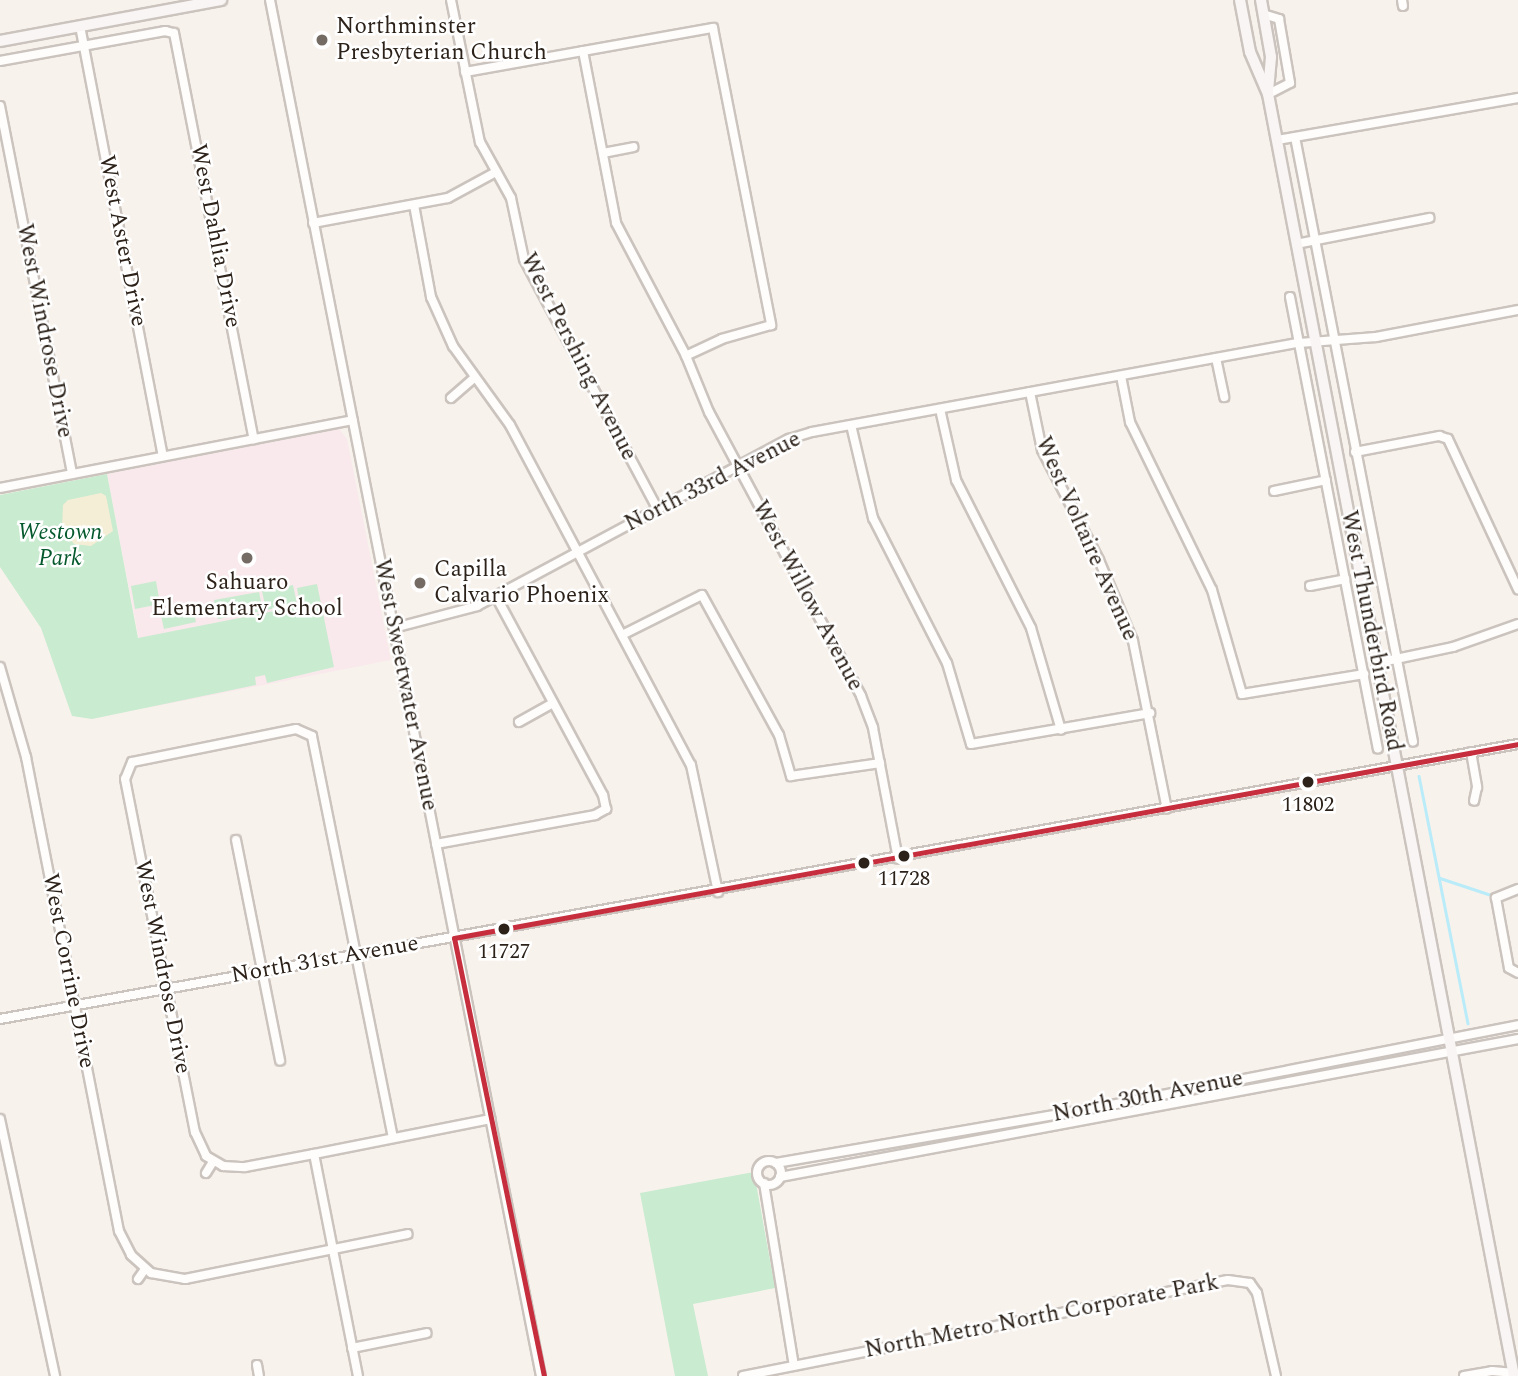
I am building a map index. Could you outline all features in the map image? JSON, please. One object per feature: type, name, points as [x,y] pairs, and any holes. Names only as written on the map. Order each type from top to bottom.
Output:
[{"type":"main road","points":[[0,41],[221,0]]},
{"type":"main road","name":"West Thunderbird Road","points":[[1240,0],[1250,52],[1268,94],[1451,1038],[1513,1375]]},
{"type":"main road","points":[[1253,0],[1266,28]]},
{"type":"main road","name":"West Thunderbird Road","points":[[1261,0],[1271,57],[1268,94]]},
{"type":"street","name":"West Sweetwater Avenue","points":[[270,0],[540,1374]]},
{"type":"street","name":"West Pershing Avenue","points":[[451,0],[480,142],[511,198],[530,271],[658,510]]},
{"type":"street","points":[[1263,13],[1279,19],[1290,83],[1268,94]]},
{"type":"street","name":"West Aster Drive","points":[[80,26],[163,456]]},
{"type":"street","points":[[465,72],[713,28],[771,325],[722,339],[686,356]]},
{"type":"street","name":"West Dahlia Drive","points":[[84,46],[165,31],[174,33],[254,439]]},
{"type":"street","points":[[0,61],[84,46]]},
{"type":"street","name":"West Willow Avenue","points":[[583,51],[616,223],[686,356],[738,466],[861,696],[880,763],[898,859]]},
{"type":"street","points":[[1276,140],[1518,97]]},
{"type":"street","name":"West Windrose Drive","points":[[0,106],[72,474]]},
{"type":"street","name":"West Thunderbird Road","points":[[1295,137],[1413,742]]},
{"type":"street","points":[[603,153],[634,147]]},
{"type":"street","points":[[313,223],[462,194],[496,172]]},
{"type":"street","points":[[414,205],[431,297],[473,379],[510,425],[696,776],[718,892]]},
{"type":"street","points":[[1296,244],[1429,218]]},
{"type":"street","name":"West Thunderbird Road","points":[[1290,297],[1378,749]]},
{"type":"street","name":"North 33rd Avenue","points":[[394,628],[463,611],[496,596],[789,439],[851,425],[1299,343],[1334,341],[1518,310]]},
{"type":"street","points":[[1216,358],[1224,397]]},
{"type":"street","points":[[1121,376],[1130,422],[1212,590],[1242,694],[1364,674]]},
{"type":"street","points":[[451,398],[473,379]]},
{"type":"street","name":"West Voltaire Avenue","points":[[1030,392],[1042,450],[1099,561],[1133,642],[1150,713],[1167,809]]},
{"type":"street","points":[[940,409],[956,480],[1031,628],[1061,730]]},
{"type":"street","points":[[0,488],[352,420]]},
{"type":"street","points":[[851,425],[873,518],[947,663],[971,744],[1150,713]]},
{"type":"street","points":[[1356,452],[1438,436],[1448,439],[1518,589]]},
{"type":"street","points":[[1274,491],[1326,480]]},
{"type":"street","points":[[1310,586],[1345,579]]},
{"type":"street","points":[[622,635],[702,595],[779,736],[791,776],[880,763]]},
{"type":"street","points":[[436,844],[595,815],[606,809],[603,796],[496,596]]},
{"type":"street","points":[[1377,663],[1464,644],[1518,624]]},
{"type":"street","name":"West Corrine Drive","points":[[0,667],[26,757],[120,1231],[131,1255],[145,1269]]},
{"type":"street","points":[[519,722],[554,703]]},
{"type":"street","name":"West Windrose Drive","points":[[212,1162],[195,1132],[125,779],[128,766],[138,760],[270,734],[307,731],[315,742],[357,954]]},
{"type":"street","name":"North 31st Avenue","points":[[0,1019],[718,892],[1518,744]]},
{"type":"street","points":[[1471,752],[1477,787],[1474,801]]},
{"type":"street","points":[[236,840],[280,1061]]},
{"type":"street","points":[[1516,973],[1507,957],[1499,894],[1518,889]]},
{"type":"street","points":[[357,954],[393,1138]]},
{"type":"street","name":"North 30th Avenue","points":[[776,1163],[1106,1106],[1518,1025]]},
{"type":"street","name":"North 30th Avenue","points":[[764,1183],[775,1183],[780,1177],[1518,1039]]},
{"type":"street","points":[[0,1119],[55,1376]]},
{"type":"street","points":[[206,1173],[212,1162],[245,1167],[491,1119]]},
{"type":"street","points":[[314,1154],[358,1376]]},
{"type":"street","points":[[780,1177],[776,1163],[760,1167],[758,1176],[764,1183],[764,1204],[794,1366]]},
{"type":"street","points":[[138,1279],[145,1269],[185,1279],[408,1234]]},
{"type":"street","name":"North Metro North Corporate Park","points":[[743,1376],[1228,1280],[1250,1283],[1261,1304],[1276,1376]]},
{"type":"street","points":[[352,1348],[427,1333]]},
{"type":"street","points":[[257,1365],[259,1376]]},
{"type":"street","points":[[1464,1376],[1492,1371],[1513,1375]]},
{"type":"shaded area","name":"Sahuaro Elementary School","points":[[339,429],[347,439],[391,660],[152,707],[107,474]]},
{"type":"green space","name":"Westown Park","points":[[107,474],[138,638],[300,606],[297,588],[317,584],[334,667],[267,683],[265,675],[255,677],[256,685],[92,719],[72,716],[41,628],[0,567],[0,495]]},
{"type":"green space","points":[[156,581],[160,604],[135,609],[131,586]]},
{"type":"green space","points":[[293,585],[297,604],[266,610],[262,591]]},
{"type":"green space","points":[[259,592],[263,611],[218,619],[214,600]]},
{"type":"green space","points":[[192,604],[196,622],[164,629],[160,611]]},
{"type":"green space","points":[[754,1172],[775,1288],[693,1304],[708,1376],[675,1376],[640,1193]]},
{"type":"sand","points":[[101,493],[106,496],[113,531],[91,546],[74,544],[62,529],[63,505],[68,500]]},
{"type":"waterway","points":[[1419,776],[1468,1023]]},
{"type":"waterway","points":[[1440,878],[1488,894]]},
{"type":"transit line","points":[[544,1376],[454,938],[1518,744]]},
{"type":"place","name":"Northminster Presbyterian Church","points":[[322,40]]},
{"type":"place","name":"Sahuaro Elementary School","points":[[247,558]]},
{"type":"place","name":"Capilla Calvario Phoenix","points":[[420,583]]},
{"type":"place","name":"11802","points":[[1308,782]]},
{"type":"place","name":"11728","points":[[904,856]]},
{"type":"place","name":"11727","points":[[504,929]]}]
